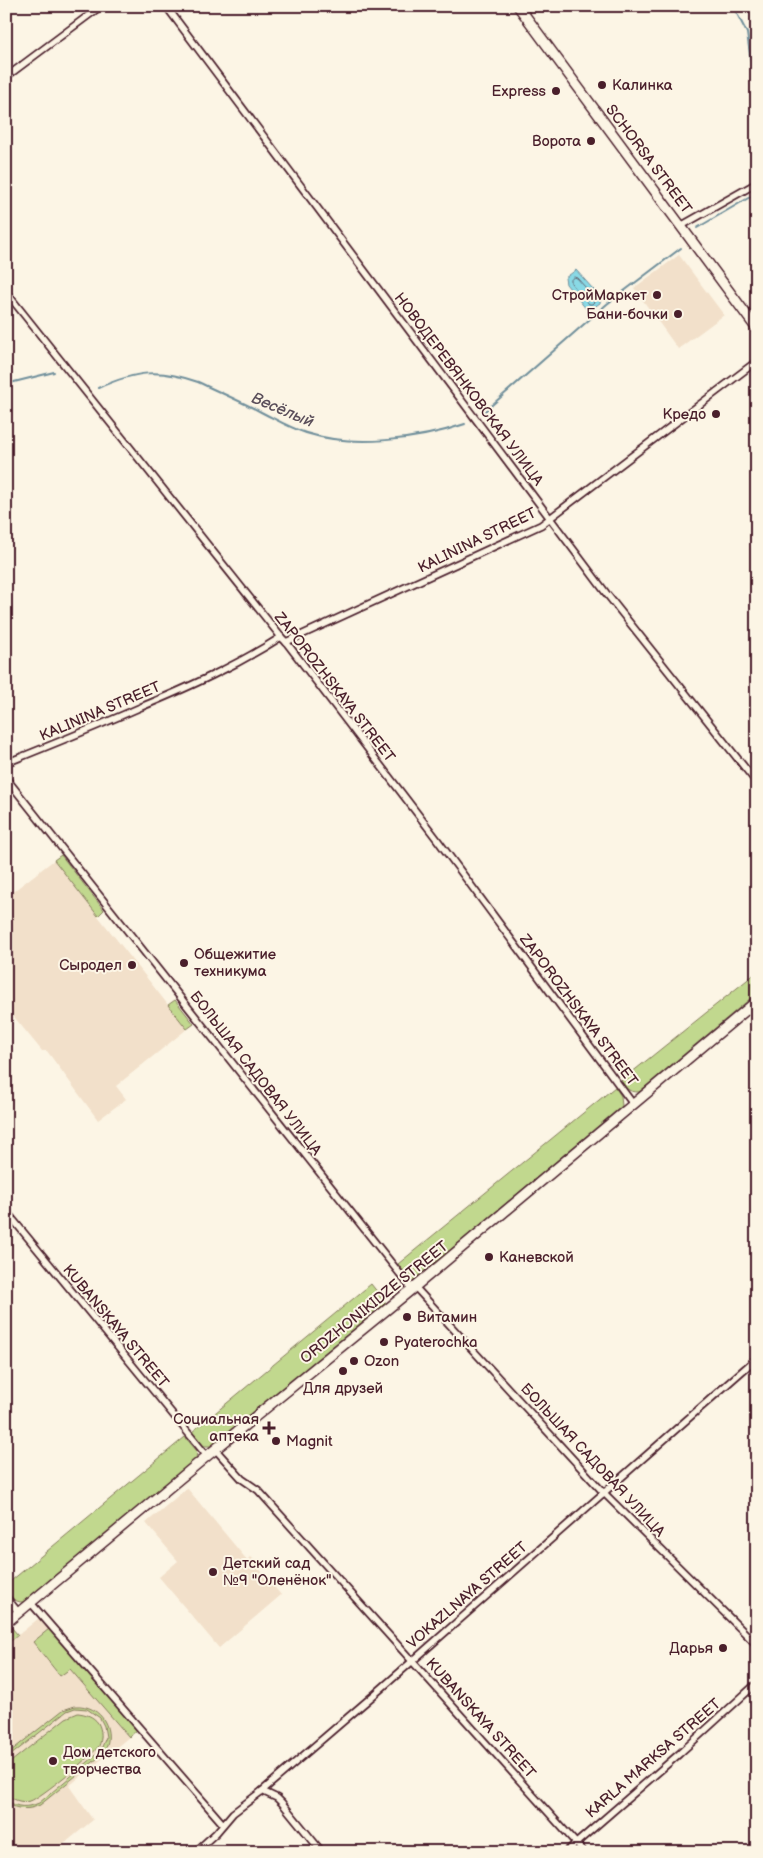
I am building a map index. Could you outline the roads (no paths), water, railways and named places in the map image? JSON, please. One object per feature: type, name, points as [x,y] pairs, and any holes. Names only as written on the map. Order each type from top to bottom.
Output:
[{"type":"main road","name":"SCHORSA STREET","points":[[518,6],[757,329]]},
{"type":"main road","name":"ORDZHONIKIDZE STREET","points":[[6,1623],[215,1449],[414,1288],[757,1001]]},
{"type":"street","points":[[6,77],[101,6]]},
{"type":"street","name":"НОВОДЕРЕВЯНКОВСКАЯ УЛИЦА","points":[[166,6],[606,594],[757,783]]},
{"type":"street","points":[[681,226],[757,183]]},
{"type":"street","name":"ZAPOROZHSKAYA STREET","points":[[6,292],[286,642],[436,838],[634,1104]]},
{"type":"street","name":"KALININA STREET","points":[[286,642],[534,530],[757,361]]},
{"type":"street","name":"KALININA STREET","points":[[6,763],[205,680],[281,637]]},
{"type":"street","name":"БОЛЬШАЯ САДОВАЯ УЛИЦА","points":[[6,778],[414,1288],[604,1492],[757,1645]]},
{"type":"street","name":"KUBANSKAYA STREET","points":[[6,1211],[207,1456]]},
{"type":"street","name":"VOKAZLNAYA STREET","points":[[195,1852],[233,1813],[262,1791],[757,1358]]},
{"type":"street","name":"KUBANSKAYA STREET","points":[[215,1449],[242,1479],[258,1490],[584,1852]]},
{"type":"street","points":[[6,1597],[19,1612]]},
{"type":"street","points":[[31,1603],[223,1824]]},
{"type":"street","name":"KARLA MARKSA STREET","points":[[566,1852],[757,1683]]},
{"type":"street","points":[[262,1791],[282,1802],[322,1852]]},
{"type":"water","points":[[576,270],[601,298],[600,303],[590,310],[587,310],[566,284],[565,278]]},
{"type":"waterway","points":[[733,6],[747,33],[752,69],[757,79]]},
{"type":"waterway","name":"Весёлый","points":[[697,228],[757,193]]},
{"type":"waterway","name":"Весёлый","points":[[485,411],[607,304],[681,248]]},
{"type":"waterway","name":"Весёлый","points":[[6,384],[54,372]]},
{"type":"waterway","name":"Весёлый","points":[[98,388],[136,375],[148,373],[171,375],[198,382],[300,431],[324,438],[344,440],[365,441],[407,438],[447,430],[465,424]]},
{"type":"place","name":"Калинка","points":[[602,85]]},
{"type":"place","name":"Express","points":[[556,91]]},
{"type":"place","name":"Ворота","points":[[591,141]]},
{"type":"place","name":"СтройМаркет","points":[[657,295]]},
{"type":"place","name":"Бани-бочки","points":[[678,314]]},
{"type":"place","name":"Кредо","points":[[716,414]]},
{"type":"place","name":"Общежитие техникума","points":[[184,963]]},
{"type":"place","name":"Сыродел","points":[[132,965]]},
{"type":"place","name":"Каневской","points":[[489,1257]]},
{"type":"place","name":"Витамин","points":[[407,1317]]},
{"type":"place","name":"Pyaterochka","points":[[384,1342]]},
{"type":"place","name":"Ozon","points":[[354,1361]]},
{"type":"place","name":"Для друзей","points":[[343,1371]]},
{"type":"place","name":"Социальная аптека","points":[[269,1428]]},
{"type":"place","name":"Magnit","points":[[276,1441]]},
{"type":"place","name":"Детский сад №9 \"Оленёнок\"","points":[[213,1572]]},
{"type":"place","name":"Дарья","points":[[723,1648]]},
{"type":"place","name":"Дом детского творчества","points":[[53,1761]]}]
